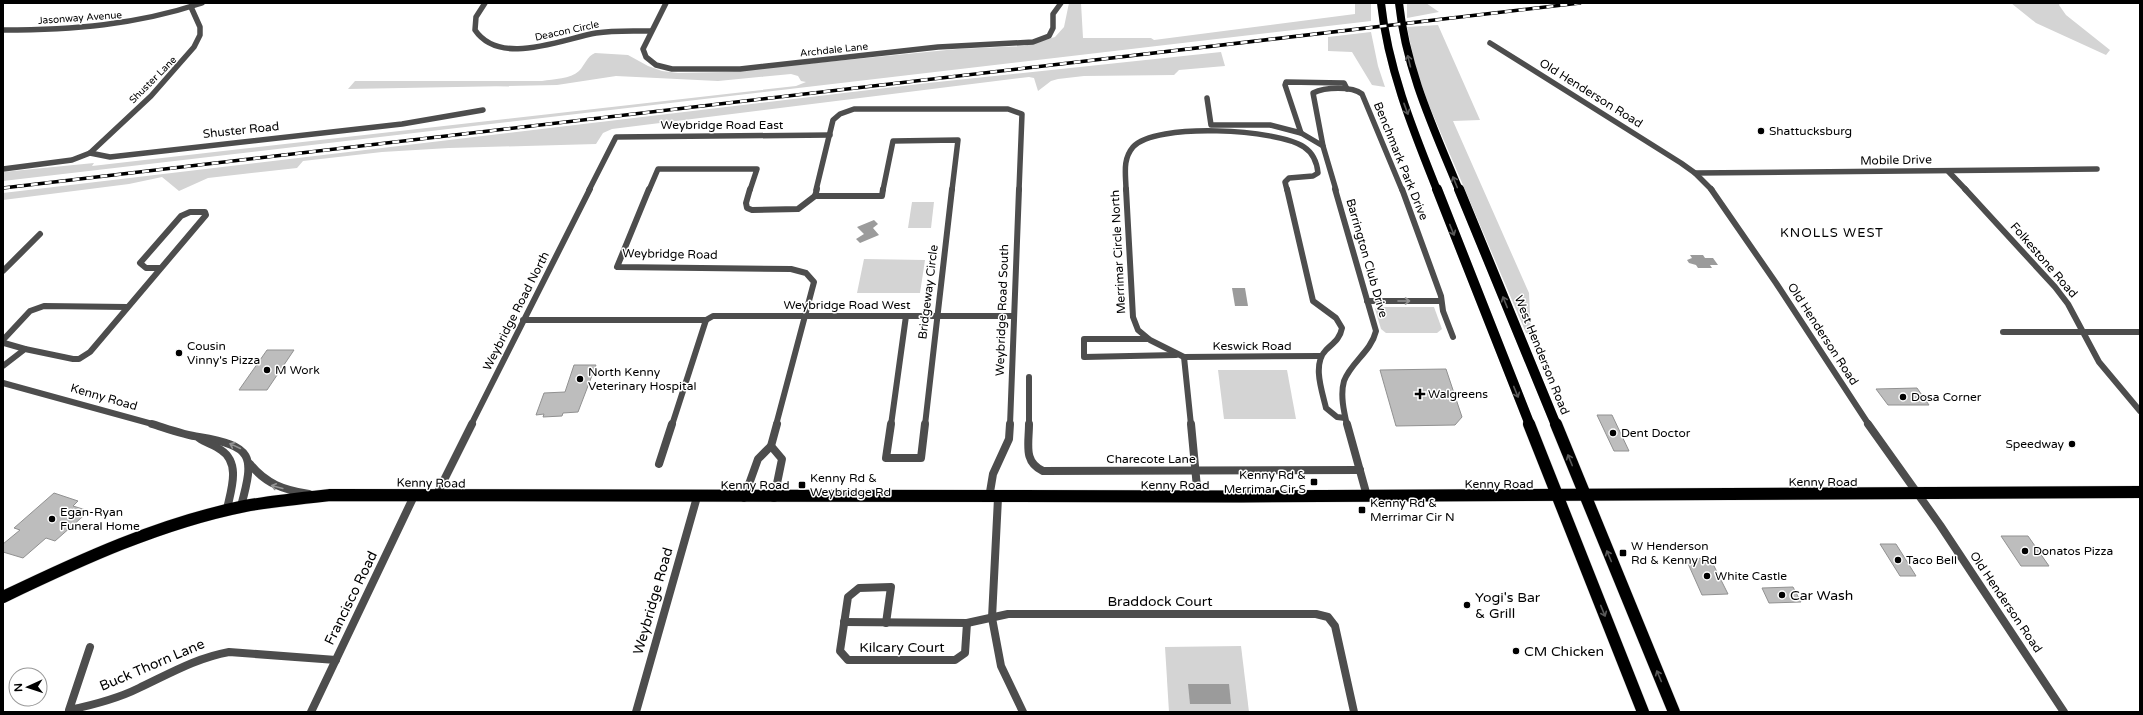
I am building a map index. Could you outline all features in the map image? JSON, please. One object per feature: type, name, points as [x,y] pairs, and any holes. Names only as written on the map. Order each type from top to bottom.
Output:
[{"type":"main road","points":[[1381,3],[1383,28],[1393,74],[1423,155],[1643,712]]},
{"type":"main road","name":"West Henderson Road","points":[[1399,3],[1412,72],[1584,496],[1674,712]]},
{"type":"main road","name":"Kenny Road","points":[[3,597],[52,572],[126,541],[181,522],[241,506],[295,497],[330,495],[744,498],[1198,498],[1367,496],[1558,497],[2140,492]]},
{"type":"street","name":"Jasonway Avenue","points":[[3,30],[64,29],[112,26],[159,17],[202,3]]},
{"type":"street","name":"Deacon Circle","points":[[485,3],[474,18],[475,30],[480,37],[490,44],[499,46],[529,48],[607,32],[651,32]]},
{"type":"street","name":"Archdale Lane","points":[[666,3],[643,49],[646,57],[656,65],[682,70],[740,69],[938,47],[1037,42],[1049,36],[1053,28],[1053,14],[1061,3]]},
{"type":"street","name":"Shuster Lane","points":[[90,153],[176,69],[196,45],[200,34],[200,22],[191,7]]},
{"type":"street","name":"Old Henderson Road","points":[[1490,43],[1695,173],[1712,191],[1776,283],[1852,402],[1940,525],[2064,712]]},
{"type":"street","points":[[1301,133],[1285,85],[1286,82],[1344,83],[1347,89]]},
{"type":"street","name":"Benchmark Park Drive","points":[[1323,146],[1313,93],[1321,89],[1354,89],[1362,94],[1412,214],[1453,337]]},
{"type":"street","points":[[1207,98],[1211,125],[1270,126],[1301,133],[1323,146]]},
{"type":"street","name":"Weybridge Road South","points":[[830,135],[837,115],[854,109],[1008,109],[1017,110],[1022,114],[1009,439],[994,474],[992,618],[1001,666],[1023,712]]},
{"type":"street","name":"Shuster Road","points":[[3,169],[72,160],[90,153],[110,156],[402,124],[483,110]]},
{"type":"street","name":"Merrimar Circle North","points":[[1181,356],[1148,339],[1138,330],[1133,317],[1125,164],[1128,153],[1141,141],[1177,131],[1247,133],[1274,136],[1300,145],[1311,154],[1318,165],[1318,173],[1313,176],[1289,178],[1285,182],[1313,301],[1336,318],[1342,328],[1340,338],[1320,356]]},
{"type":"street","points":[[815,196],[830,135]]},
{"type":"street","name":"Weybridge Road East","points":[[616,137],[830,135]]},
{"type":"street","name":"Weybridge Road North","points":[[436,496],[522,320],[541,288],[616,137]]},
{"type":"street","name":"Bridgeway Circle","points":[[815,196],[882,196],[893,141],[958,140],[921,458],[886,458],[906,316]]},
{"type":"street","name":"Barrington Club Drive","points":[[1323,146],[1376,330],[1375,338],[1344,382],[1343,398],[1345,418],[1367,496]]},
{"type":"street","name":"Weybridge Road","points":[[744,498],[758,459],[771,446],[814,282],[806,273],[791,269],[617,267],[658,169],[757,169],[746,203],[747,208],[752,210],[798,209],[815,196]]},
{"type":"street","name":"Mobile Drive","points":[[1695,173],[2097,169]]},
{"type":"street","name":"Folkestone Road","points":[[1948,171],[2055,287],[2068,304],[2103,368],[2140,411]]},
{"type":"street","points":[[128,308],[44,306],[30,311],[3,340],[25,349],[79,359],[90,352],[128,308],[206,215],[205,212],[190,212],[182,216],[140,263],[146,268],[161,268]]},
{"type":"street","points":[[3,271],[40,234]]},
{"type":"street","points":[[1367,301],[1441,301]]},
{"type":"street","name":"Weybridge Road West","points":[[522,320],[706,320],[713,316],[1013,316]]},
{"type":"street","points":[[659,464],[706,320]]},
{"type":"street","points":[[2003,332],[2140,332]]},
{"type":"street","name":"Keswick Road","points":[[1148,339],[1084,339],[1084,357],[1320,356]]},
{"type":"street","points":[[3,366],[25,349]]},
{"type":"street","points":[[1181,356],[1198,498]]},
{"type":"street","points":[[1320,356],[1319,366],[1326,408],[1337,417],[1345,418]]},
{"type":"street","name":"Charecote Lane","points":[[1029,378],[1029,460],[1034,467],[1043,472],[1360,470]]},
{"type":"street","name":"Kenny Road","points":[[3,383],[198,437],[218,440],[241,448],[247,455],[250,464],[259,477],[270,485],[295,491],[330,495]]},
{"type":"street","name":"Kenny Road","points":[[198,437],[224,451],[230,458],[233,465],[233,476],[227,509]]},
{"type":"street","points":[[771,446],[782,459],[774,498]]},
{"type":"street","points":[[241,506],[250,464]]},
{"type":"street","name":"Francisco Road","points":[[311,712],[414,496]]},
{"type":"street","name":"Weybridge Road","points":[[636,712],[697,497]]},
{"type":"street","name":"Kilcary Court","points":[[886,623],[891,587],[859,588],[848,597],[840,651],[848,660],[955,660],[965,653],[967,623]]},
{"type":"street","name":"Braddock Court","points":[[992,618],[1008,614],[1316,614],[1328,617],[1336,626],[1354,712]]},
{"type":"street","name":"Kilcary Court","points":[[844,622],[967,623],[992,618]]},
{"type":"street","name":"Buck Thorn Lane","points":[[90,647],[69,710],[126,694],[177,669],[215,654],[229,652],[336,660]]},
{"type":"shaded area","points":[[1069,3],[1081,3],[1083,38],[1151,38],[1154,40],[1355,14],[1355,3],[1371,3],[1371,21],[3,181],[3,172],[94,163],[92,166],[796,86],[806,82],[801,81],[798,76],[791,74],[718,81],[616,76],[557,85],[348,89],[355,81],[542,81],[562,78],[575,74],[581,69],[590,56],[595,53],[628,55],[648,66],[662,71],[678,73],[725,72],[957,49],[1024,46],[1055,37],[1064,27]]},
{"type":"shaded area","points":[[1407,3],[1426,3],[1439,12],[1407,18]]},
{"type":"shaded area","points":[[2011,3],[2060,3],[2059,5],[2066,15],[2110,50],[2106,55],[2036,23]]},
{"type":"shaded area","points":[[1438,25],[1480,120],[1453,121],[1529,293],[1531,334],[1526,333],[1428,103],[1415,66],[1407,27]]},
{"type":"shaded area","points":[[1371,32],[1378,66],[1385,87],[1372,85],[1352,52],[1328,51],[1328,37]]},
{"type":"shaded area","points":[[1221,52],[1225,66],[1179,70],[1174,75],[1084,76],[1058,79],[1051,81],[1038,91],[1034,78],[1029,77],[612,129],[603,133],[596,144],[449,148],[382,152],[303,161],[297,168],[208,178],[179,191],[162,177],[129,184],[3,200],[3,193],[928,83]]},
{"type":"shaded area","points":[[912,202],[934,202],[931,228],[908,228]]},
{"type":"shaded area","points":[[874,220],[878,224],[873,228],[879,235],[860,243],[856,239],[864,234],[857,227]]},
{"type":"shaded area","points":[[1690,255],[1703,255],[1705,258],[1713,258],[1718,265],[1710,265],[1712,268],[1698,268],[1696,265],[1689,263],[1687,260],[1692,258]]},
{"type":"shaded area","points":[[864,259],[925,260],[920,293],[857,293]]},
{"type":"shaded area","points":[[1232,288],[1245,288],[1248,306],[1235,306]]},
{"type":"shaded area","points":[[1377,307],[1434,307],[1442,329],[1437,333],[1386,333],[1381,329],[1375,309]]},
{"type":"shaded area","points":[[1218,370],[1287,370],[1296,419],[1224,419]]},
{"type":"shaded area","points":[[1241,646],[1249,712],[1169,712],[1165,647]]},
{"type":"shaded area","points":[[1188,684],[1229,684],[1231,704],[1190,704]]},
{"type":"building","name":"M Work","points":[[267,350],[294,350],[267,390],[239,390]]},
{"type":"building","name":"North Kenny Veterinary Hospital","points":[[574,365],[596,365],[578,412],[563,413],[562,416],[543,417],[544,414],[536,415],[544,393],[565,392]]},
{"type":"building","name":"Walgreens","points":[[1446,369],[1462,417],[1455,425],[1396,426],[1380,370]]},
{"type":"building","name":"Dosa Corner","points":[[1917,388],[1929,405],[1888,405],[1876,389]]},
{"type":"building","name":"Dent Doctor","points":[[1597,415],[1612,415],[1629,451],[1614,451]]},
{"type":"building","name":"Egan-Ryan Funeral Home","points":[[54,493],[78,501],[73,506],[89,511],[55,541],[46,538],[23,558],[3,552],[3,544],[20,530],[14,528]]},
{"type":"building","name":"Donatos Pizza","points":[[2001,536],[2028,536],[2049,566],[2021,566]]},
{"type":"building","name":"Taco Bell","points":[[1880,544],[1896,544],[1916,576],[1900,576]]},
{"type":"building","name":"White Castle","points":[[1710,558],[1728,594],[1702,595],[1686,559]]},
{"type":"building","name":"Car Wash","points":[[1793,587],[1801,602],[1769,603],[1762,588]]},
{"type":"railway","points":[[3,188],[1580,3]]},
{"type":"place","name":"Shattucksburg","points":[[1761,131]]},
{"type":"place","name":"Cousin Vinny's Pizza","points":[[179,353]]},
{"type":"place","name":"M Work","points":[[267,370]]},
{"type":"place","name":"North Kenny Veterinary Hospital","points":[[580,379]]},
{"type":"place","name":"Walgreens","points":[[1420,394]]},
{"type":"place","name":"Dosa Corner","points":[[1903,397]]},
{"type":"place","name":"Dent Doctor","points":[[1613,433]]},
{"type":"place","name":"Speedway","points":[[2072,444]]},
{"type":"place","name":"Kenny Rd & Merrimar Cir S","points":[[1314,482]]},
{"type":"place","name":"Kenny Rd & Weybridge Rd","points":[[802,485]]},
{"type":"place","name":"Kenny Rd & Merrimar Cir N","points":[[1362,510]]},
{"type":"place","name":"Egan-Ryan Funeral Home","points":[[52,519]]},
{"type":"place","name":"Donatos Pizza","points":[[2025,551]]},
{"type":"place","name":"W Henderson Rd & Kenny Rd","points":[[1623,553]]},
{"type":"place","name":"Taco Bell","points":[[1898,560]]},
{"type":"place","name":"White Castle","points":[[1707,576]]},
{"type":"place","name":"Car Wash","points":[[1782,595]]},
{"type":"place","name":"Yogi's Bar & Grill","points":[[1467,605]]},
{"type":"place","name":"CM Chicken","points":[[1516,651]]},
{"type":"district","name":"KNOLLS WEST","points":[[1832,233]]}]
